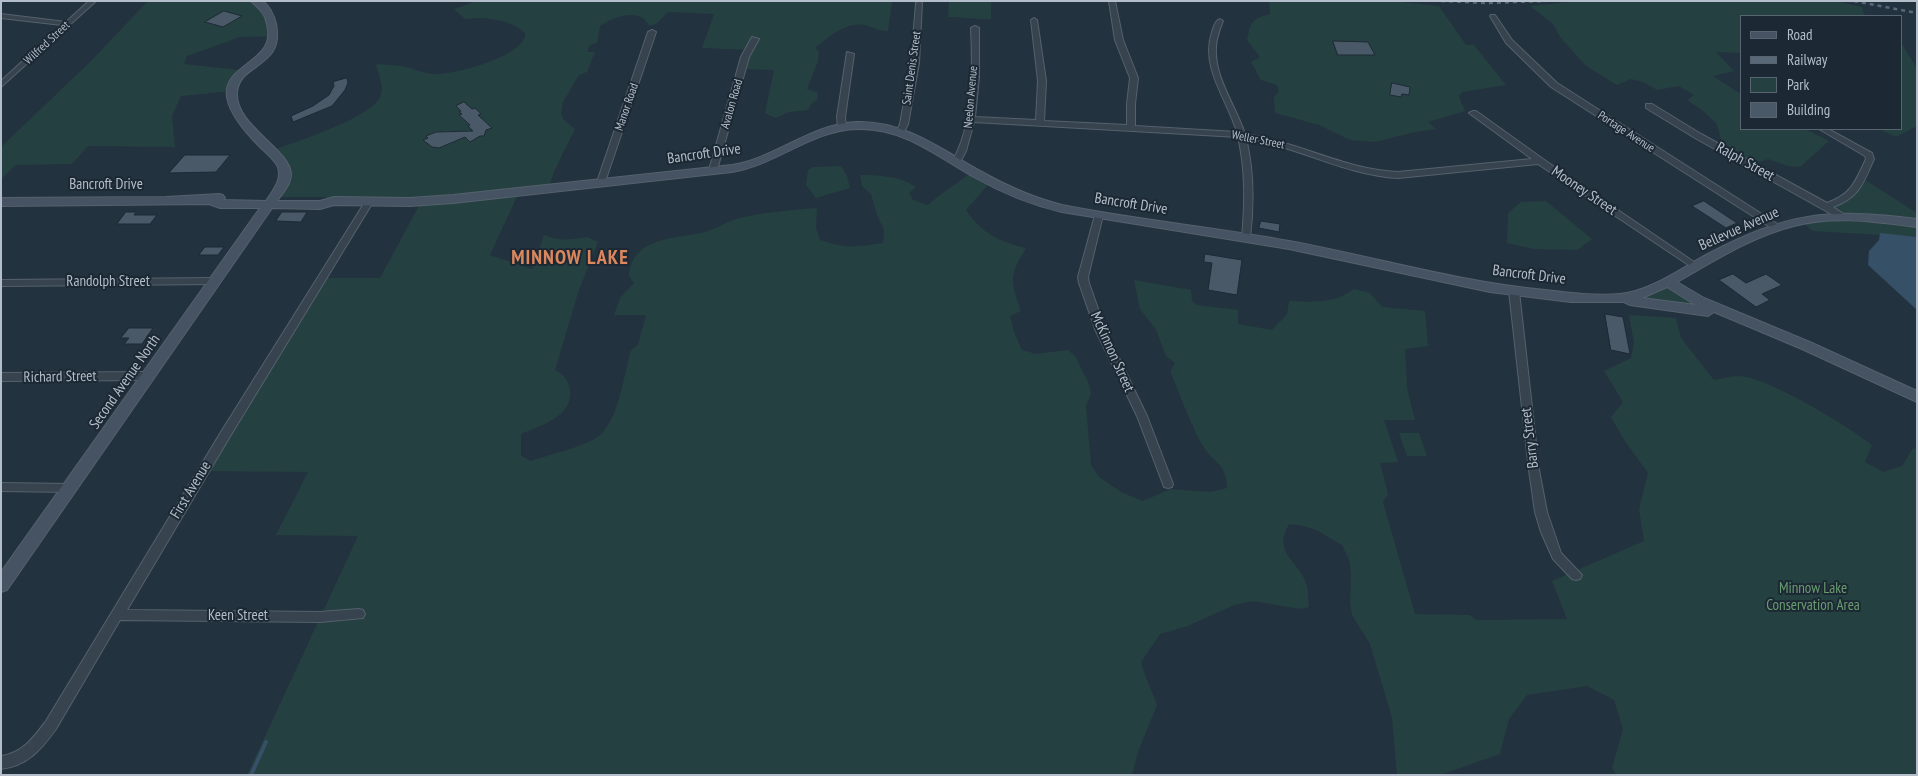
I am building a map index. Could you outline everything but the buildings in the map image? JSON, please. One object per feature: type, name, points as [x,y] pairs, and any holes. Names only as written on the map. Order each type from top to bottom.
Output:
[{"type":"main road","name":"Second Avenue North","points":[[1,584],[282,186],[285,169],[249,128],[232,97],[232,91],[237,80],[267,54],[274,41],[274,31],[269,13],[265,6],[255,1]]},
{"type":"main road","name":"Bancroft Drive","points":[[1,202],[210,200],[220,204],[271,201],[320,205],[334,201],[446,200],[748,165],[810,135],[842,127],[876,126],[900,132],[922,141],[956,162],[1027,198],[1052,206],[1304,248],[1385,267],[1514,291],[1612,299],[1628,298],[1648,292],[1667,282]]},
{"type":"main road","name":"Bellevue Avenue","points":[[1667,282],[1776,227],[1806,220],[1842,217],[1917,223]]},
{"type":"main road","points":[[1667,282],[1699,301],[1807,346],[1917,396]]},
{"type":"main road","points":[[1612,299],[1690,307],[1735,316]]},
{"type":"street","name":"Wilfred Street","points":[[1,85],[93,1]]},
{"type":"street","points":[[1112,1],[1119,40],[1134,78],[1130,104],[1130,127]]},
{"type":"street","name":"Saint Denis Street","points":[[900,132],[904,124],[915,63],[919,2]]},
{"type":"street","points":[[1,16],[68,24]]},
{"type":"street","name":"Portage Avenue","points":[[1493,16],[1509,41],[1554,85],[1776,227]]},
{"type":"street","points":[[1034,20],[1042,81],[1040,122]]},
{"type":"street","points":[[1220,21],[1212,45],[1212,54],[1216,73],[1235,112],[1242,135],[1248,183],[1246,238]]},
{"type":"street","name":"Neelon Avenue","points":[[956,162],[966,145],[970,119],[975,57],[975,28]]},
{"type":"street","name":"Manor Road","points":[[601,182],[652,32]]},
{"type":"street","name":"Avalon Road","points":[[713,170],[745,57],[755,39]]},
{"type":"street","points":[[842,127],[841,117],[850,54]]},
{"type":"street","name":"Ralph Street","points":[[1649,106],[1698,136],[1826,206],[1842,217]]},
{"type":"street","name":"Mooney Street","points":[[1473,113],[1540,161],[1696,266]]},
{"type":"street","name":"Weller Street","points":[[970,119],[1242,135],[1283,144],[1348,167],[1382,175],[1540,161]]},
{"type":"street","points":[[1826,130],[1863,150],[1869,155],[1870,159],[1852,195],[1847,199],[1826,206]]},
{"type":"street","name":"First Avenue","points":[[1,763],[11,763],[39,743],[118,615],[224,434],[369,202]]},
{"type":"street","name":"McKinnon Street","points":[[1099,215],[1084,283],[1100,328],[1142,416],[1168,484]]},
{"type":"street","name":"Randolph Street","points":[[2,283],[215,281]]},
{"type":"street","name":"Barry Street","points":[[1514,291],[1534,470],[1541,512],[1557,556],[1576,575]]},
{"type":"street","name":"Richard Street","points":[[1,377],[148,376]]},
{"type":"street","points":[[1,487],[70,488]]},
{"type":"street","name":"Keen Street","points":[[118,615],[320,616],[359,614]]},
{"type":"green space","points":[[148,1],[256,1],[262,4],[275,36],[240,37],[187,56],[184,64],[248,71],[233,91],[181,96],[172,116],[175,147],[88,146],[72,164],[16,165],[1,179],[1,147],[90,62]]},
{"type":"green space","name":"Minnow Lake Conservation Area","points":[[477,1],[892,1],[888,31],[865,25],[851,26],[838,31],[815,48],[819,52],[818,61],[807,89],[818,93],[817,100],[811,104],[808,110],[789,112],[775,118],[765,113],[774,70],[742,69],[751,50],[702,48],[714,14],[668,12],[657,23],[650,26],[641,17],[625,15],[614,18],[600,26],[597,43],[590,45],[587,52],[595,52],[587,72],[579,75],[563,102],[561,113],[564,120],[575,129],[554,172],[548,189],[519,192],[490,255],[532,269],[544,235],[565,239],[587,237],[598,242],[579,290],[555,370],[567,381],[570,400],[554,419],[521,434],[521,456],[531,461],[582,445],[596,438],[610,422],[619,398],[631,350],[638,345],[646,315],[614,315],[620,298],[634,283],[629,276],[632,263],[638,253],[647,246],[669,238],[705,232],[739,218],[771,212],[817,208],[816,228],[820,240],[837,245],[851,246],[883,243],[884,230],[871,194],[862,186],[860,175],[889,177],[910,183],[916,187],[909,193],[913,200],[928,205],[969,174],[988,185],[966,210],[972,218],[992,235],[1008,243],[1026,248],[1016,265],[1013,278],[1013,285],[1021,311],[1010,316],[1014,332],[1022,350],[1036,354],[1068,350],[1075,356],[1088,382],[1091,393],[1086,406],[1091,465],[1099,477],[1121,492],[1143,501],[1170,489],[1210,492],[1227,488],[1226,479],[1221,467],[1205,449],[1192,425],[1170,371],[1175,363],[1166,356],[1156,330],[1140,309],[1134,280],[1191,290],[1192,301],[1197,305],[1238,310],[1238,324],[1272,330],[1287,314],[1289,301],[1315,302],[1331,300],[1354,289],[1370,293],[1382,307],[1425,311],[1428,346],[1405,349],[1407,388],[1415,420],[1384,420],[1398,462],[1380,463],[1388,494],[1383,502],[1415,614],[1469,615],[1477,620],[1567,619],[1552,581],[1644,541],[1639,509],[1648,473],[1624,440],[1611,417],[1623,402],[1604,371],[1631,358],[1634,343],[1629,315],[1676,318],[1681,338],[1714,380],[1735,376],[1751,378],[1806,403],[1845,426],[1872,445],[1865,462],[1883,472],[1902,466],[1913,448],[1917,450],[1917,775],[1616,775],[1612,768],[1623,729],[1614,700],[1587,686],[1527,695],[1509,719],[1500,754],[1440,775],[1397,775],[1392,718],[1370,644],[1352,615],[1349,560],[1342,545],[1318,531],[1304,526],[1289,524],[1283,542],[1288,556],[1306,583],[1309,607],[1300,609],[1253,601],[1234,605],[1188,626],[1160,634],[1141,662],[1157,705],[1138,752],[1132,775],[247,775],[358,536],[276,535],[308,472],[204,471],[323,278],[380,278],[421,202],[334,202],[325,197],[275,197],[285,180],[271,151],[332,128],[364,112],[375,104],[382,91],[376,64],[403,66],[425,73],[442,74],[486,63],[514,49],[522,41],[525,33],[512,25],[497,20],[465,19],[454,9]]},
{"type":"green space","points":[[949,1],[991,1],[991,19],[948,17]]},
{"type":"green space","points":[[1269,1],[1392,1],[1439,6],[1466,45],[1474,45],[1506,85],[1462,92],[1459,97],[1465,111],[1428,122],[1436,129],[1375,142],[1350,140],[1319,125],[1275,113],[1274,97],[1279,91],[1277,85],[1261,80],[1251,62],[1260,57],[1247,40],[1253,22],[1270,14]]},
{"type":"green space","points":[[1579,1],[1835,1],[1862,7],[1865,15],[1740,15],[1740,53],[1716,52],[1734,71],[1713,76],[1740,94],[1740,130],[1807,130],[1829,141],[1800,167],[1788,166],[1768,159],[1754,164],[1737,155],[1721,140],[1717,124],[1702,110],[1687,100],[1694,95],[1679,86],[1657,90],[1643,82],[1631,79],[1617,85],[1586,66],[1560,37],[1553,24],[1530,6]]},
{"type":"green space","points":[[1903,46],[1916,67],[1917,126],[1896,137],[1883,131],[1903,130]]},
{"type":"green space","points":[[841,166],[847,176],[850,188],[816,198],[806,185],[808,170],[813,167]]},
{"type":"green space","points":[[1862,178],[1917,213],[1917,237],[1813,231],[1801,222],[1842,218],[1827,206],[1849,197]]},
{"type":"green space","points":[[1546,201],[1592,239],[1577,250],[1534,249],[1507,243],[1508,213],[1521,202]]},
{"type":"green space","points":[[1668,283],[1736,317],[1690,307],[1628,298]]},
{"type":"green space","points":[[1399,433],[1419,433],[1427,456],[1407,456]]},
{"type":"water","points":[[1880,233],[1917,237],[1917,310],[1868,265],[1869,251],[1879,240]]},
{"type":"waterway","points":[[251,775],[266,742]]},
{"type":"railway","points":[[1441,1],[1487,3],[1546,1]]},
{"type":"railway","points":[[1854,1],[1917,13]]},
{"type":"district","name":"MINNOW LAKE","points":[[570,258]]}]
